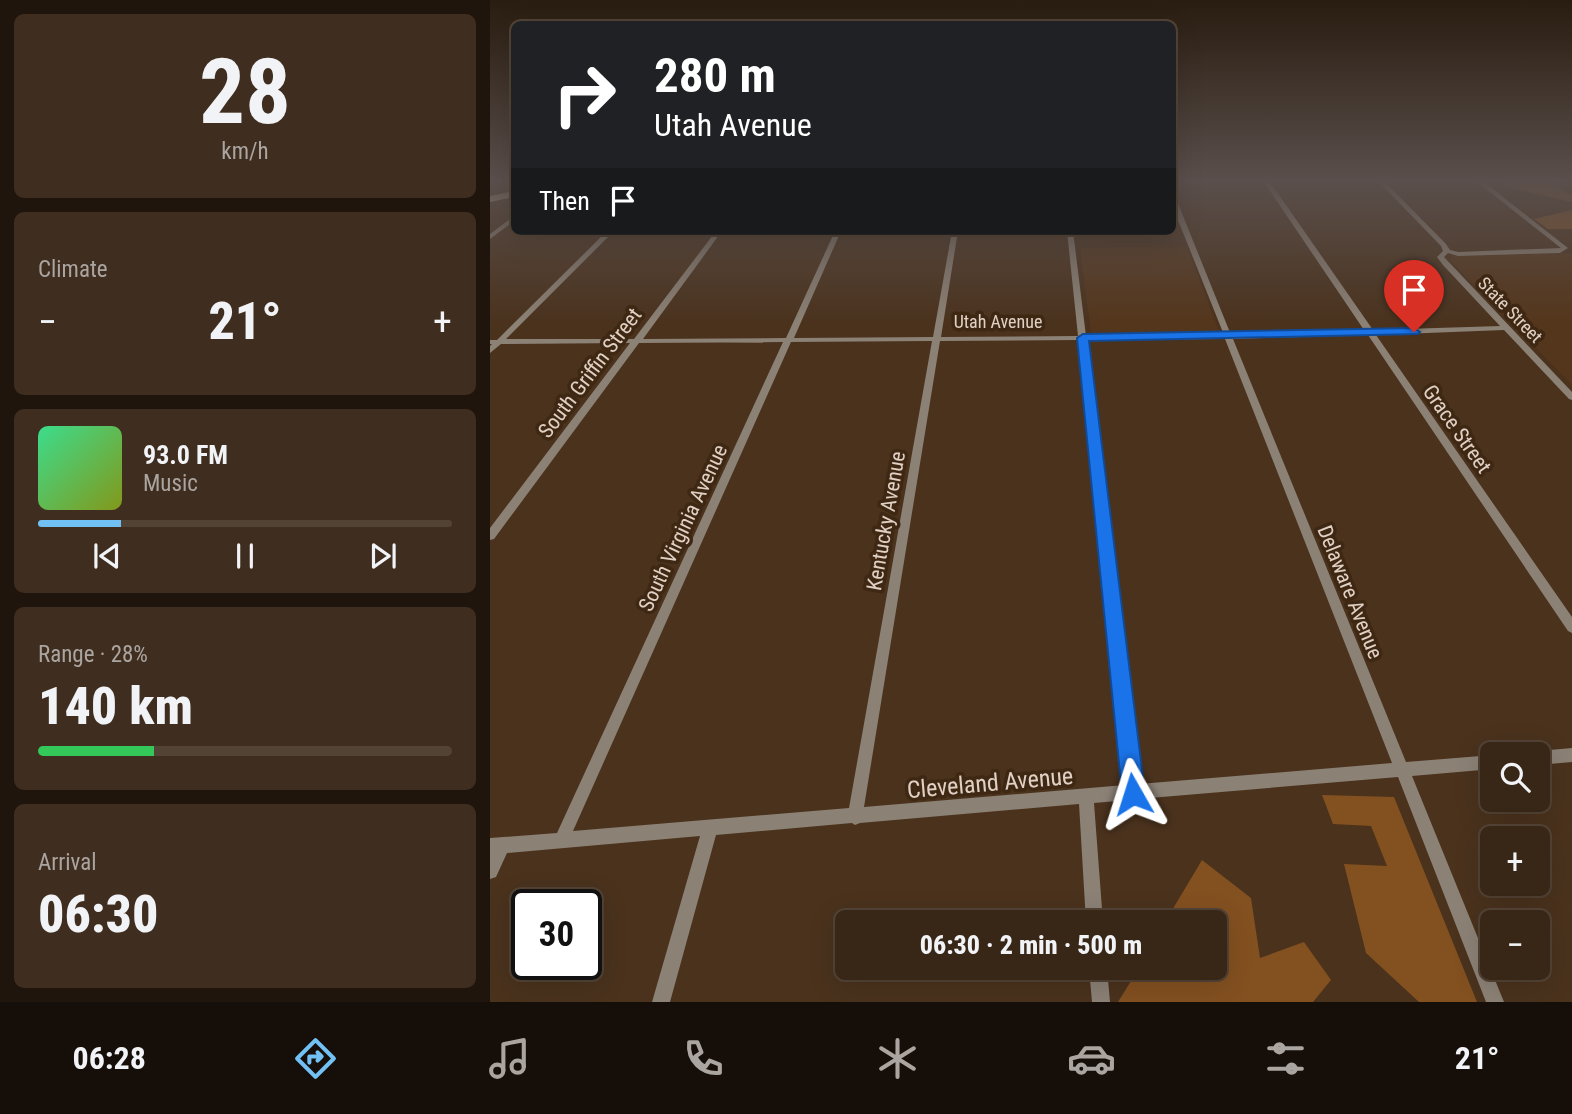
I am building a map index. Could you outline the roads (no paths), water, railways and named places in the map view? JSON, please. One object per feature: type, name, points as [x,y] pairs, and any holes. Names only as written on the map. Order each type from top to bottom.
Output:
[{"type":"street","name":"Delaware Avenue","points":[[1185,229],[1495,1002]]},
{"type":"street","name":"Grace Street","points":[[1299,229],[1572,626]]},
{"type":"street","name":"State Street","points":[[1426,229],[1447,251],[1440,257],[1445,264],[1572,397]]},
{"type":"street","points":[[1447,251],[1458,254],[1560,251],[1565,248],[1540,229]]},
{"type":"street","points":[[490,351],[494,342],[607,235]]},
{"type":"street","name":"South Griffin Street","points":[[490,536],[716,235]]},
{"type":"street","name":"South Virginia Avenue","points":[[561,841],[836,235]]},
{"type":"street","name":"Kentucky Avenue","points":[[855,817],[954,235]]},
{"type":"street","points":[[1070,235],[1133,794]]},
{"type":"street","name":"Utah Avenue","points":[[494,342],[1229,337],[1506,328]]},
{"type":"street","points":[[1550,757],[1572,755]]},
{"type":"street","name":"Cleveland Avenue","points":[[496,846],[1480,763]]},
{"type":"street","points":[[1086,798],[1094,910]]},
{"type":"street","points":[[661,1002],[710,829]]},
{"type":"street","points":[[490,871],[496,846]]},
{"type":"street","points":[[1099,980],[1101,1002]]}]
